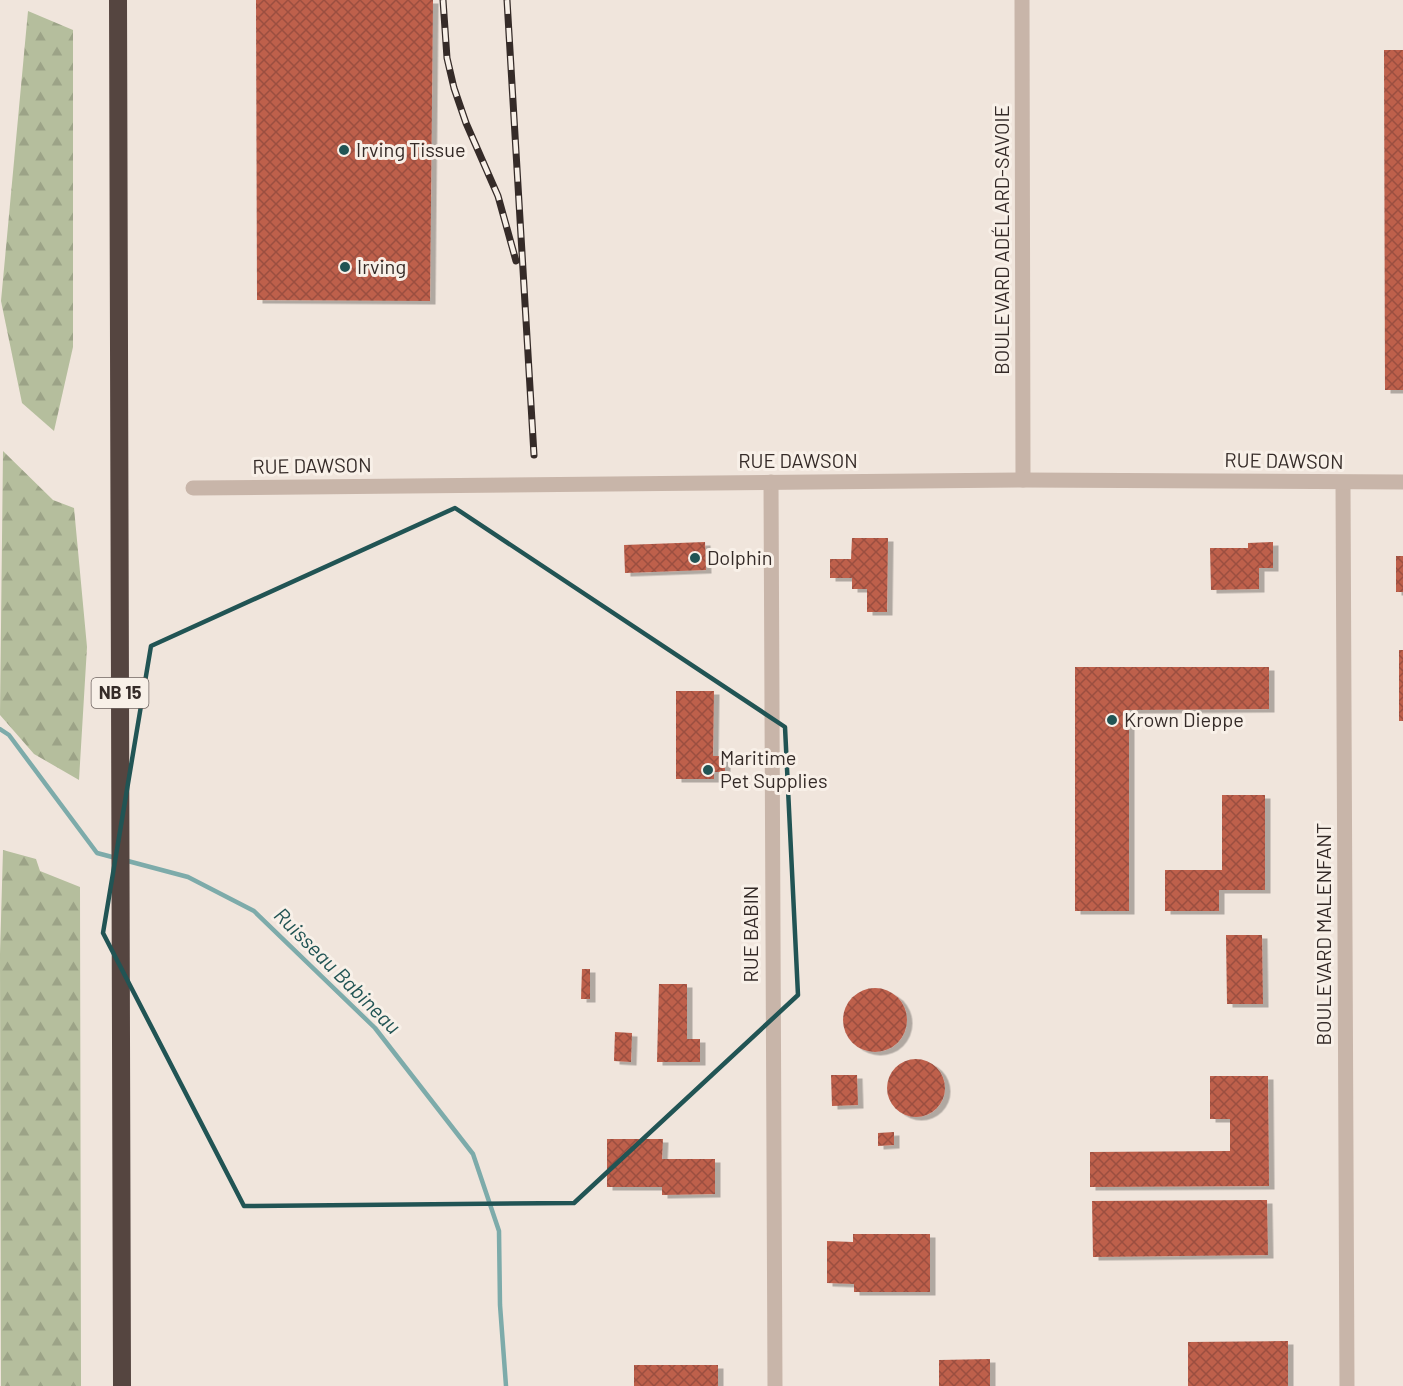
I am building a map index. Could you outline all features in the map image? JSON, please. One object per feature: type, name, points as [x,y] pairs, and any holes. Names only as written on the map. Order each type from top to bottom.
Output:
[{"type":"highway","name":"NB 15","points":[[119,5],[122,1386]]},
{"type":"street","name":"BOULEVARD ADÉLARD-SAVOIE","points":[[1022,0],[1023,480]]},
{"type":"street","name":"RUE DAWSON","points":[[193,488],[1023,480],[1403,482]]},
{"type":"street","name":"RUE BABIN","points":[[771,482],[774,1386]]},
{"type":"street","name":"BOULEVARD MALENFANT","points":[[1343,483],[1347,1386]]},
{"type":"highlighted area","points":[[455,508],[785,727],[798,995],[574,1203],[244,1206],[103,933],[151,646]]},
{"type":"green space","points":[[28,11],[73,30],[73,347],[54,431],[22,403],[1,301]]},
{"type":"green space","points":[[3,451],[53,500],[74,508],[87,647],[79,780],[34,754],[0,715]]},
{"type":"green space","points":[[3,850],[36,859],[40,871],[80,887],[81,1386],[1,1386],[0,954]]},
{"type":"building","name":"Irving Tissue","points":[[256,0],[433,0],[430,301],[257,300]]},
{"type":"building","points":[[1384,50],[1403,50],[1403,390],[1385,390]]},
{"type":"building","points":[[852,538],[888,538],[887,612],[867,612],[867,589],[852,589],[852,578],[830,578],[830,559],[851,559]]},
{"type":"building","points":[[705,542],[706,570],[625,573],[624,545]]},
{"type":"building","points":[[1273,542],[1273,568],[1259,568],[1259,589],[1211,590],[1210,548],[1248,548],[1248,543]]},
{"type":"building","points":[[1396,556],[1403,556],[1403,592],[1396,592]]},
{"type":"building","points":[[1399,650],[1403,650],[1403,721],[1399,721]]},
{"type":"building","points":[[1075,667],[1269,667],[1269,709],[1129,710],[1129,911],[1075,911]]},
{"type":"building","points":[[676,691],[714,691],[713,756],[725,756],[725,772],[714,772],[714,779],[676,779]]},
{"type":"building","points":[[1222,795],[1265,795],[1265,890],[1219,890],[1219,911],[1165,911],[1165,870],[1222,870]]},
{"type":"building","points":[[1226,935],[1262,935],[1263,1004],[1227,1004]]},
{"type":"building","points":[[582,969],[590,969],[590,999],[581,999]]},
{"type":"building","points":[[659,984],[687,984],[687,1039],[700,1039],[700,1062],[657,1062]]},
{"type":"building","points":[[875,988],[887,990],[898,997],[905,1008],[907,1020],[905,1032],[898,1043],[887,1050],[875,1052],[863,1050],[852,1043],[845,1032],[843,1020],[845,1008],[852,997],[863,990]]},
{"type":"building","points":[[615,1032],[632,1033],[631,1062],[614,1061]]},
{"type":"building","points":[[910,1059],[922,1059],[937,1067],[945,1082],[945,1094],[937,1109],[922,1117],[910,1117],[895,1109],[887,1094],[887,1082],[895,1067]]},
{"type":"building","points":[[831,1075],[857,1075],[858,1105],[832,1106]]},
{"type":"building","points":[[1210,1076],[1268,1076],[1269,1186],[1090,1187],[1090,1152],[1230,1151],[1230,1119],[1210,1119]]},
{"type":"building","points":[[894,1132],[894,1145],[878,1146],[878,1133]]},
{"type":"building","points":[[607,1139],[663,1139],[662,1159],[715,1159],[715,1194],[662,1195],[662,1187],[607,1187]]},
{"type":"building","points":[[1267,1200],[1268,1255],[1093,1257],[1092,1201]]},
{"type":"building","points":[[853,1234],[930,1234],[930,1292],[854,1292],[854,1284],[827,1283],[827,1241],[853,1242]]},
{"type":"building","points":[[1288,1341],[1288,1386],[1188,1386],[1188,1342]]},
{"type":"building","points":[[990,1359],[990,1386],[939,1386],[939,1360]]},
{"type":"building","points":[[634,1365],[718,1365],[718,1386],[634,1386]]},
{"type":"waterway","name":"Ruisseau Babineau","points":[[0,729],[9,735],[97,853],[116,858]]},
{"type":"waterway","name":"Ruisseau Babineau","points":[[124,860],[188,877],[254,911],[375,1028],[473,1154],[499,1231],[500,1305],[506,1386]]},
{"type":"railway","points":[[443,0],[447,58],[454,88],[466,123],[498,196],[516,261]]},
{"type":"railway","points":[[507,0],[534,455]]},
{"type":"place","name":"Irving Tissue","points":[[344,150]]},
{"type":"place","name":"Irving","points":[[345,267]]},
{"type":"place","name":"Dolphin","points":[[695,558]]},
{"type":"place","name":"Krown Dieppe","points":[[1112,720]]},
{"type":"place","name":"Maritime Pet Supplies","points":[[708,770]]}]
